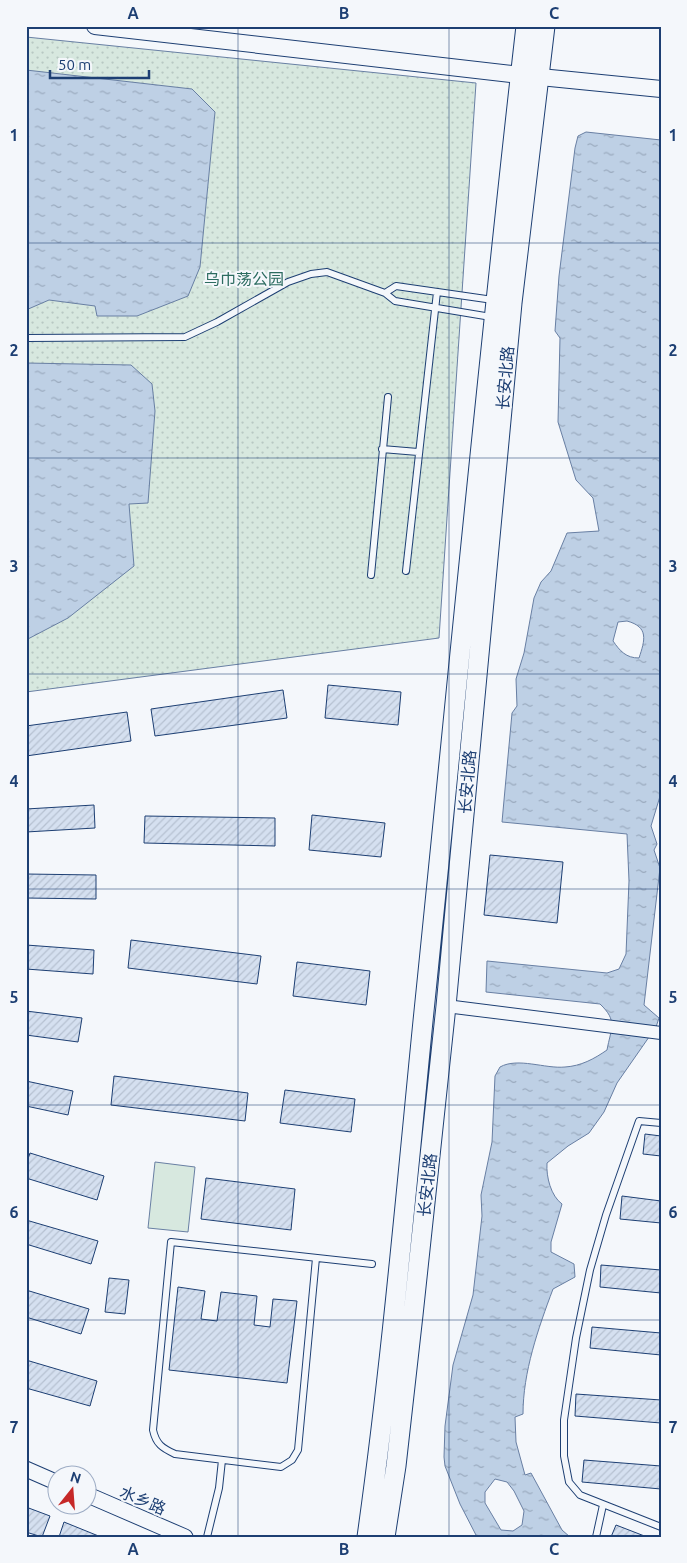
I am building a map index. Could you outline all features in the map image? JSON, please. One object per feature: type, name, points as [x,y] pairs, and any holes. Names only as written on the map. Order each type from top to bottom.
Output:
[{"type":"main road","points":[[96,26],[520,75],[661,89]]},
{"type":"main road","name":"长安北路","points":[[385,1537],[396,1466],[446,1006],[503,310],[520,75],[526,26]]},
{"type":"main road","name":"长安北路","points":[[367,1537],[377,1471],[503,310],[540,76],[545,26]]},
{"type":"street","points":[[446,1006],[659,1033]]},
{"type":"street","points":[[26,1469],[48,1479]]},
{"type":"street","name":"水乡路","points":[[98,1499],[185,1537]]},
{"type":"lane","points":[[26,338],[185,336],[217,322],[288,282],[310,274],[327,272],[385,293],[395,301],[434,308],[503,310]]},
{"type":"lane","points":[[385,293],[396,286],[437,292],[503,310]]},
{"type":"lane","points":[[406,571],[437,292]]},
{"type":"lane","points":[[370,575],[388,397]]},
{"type":"lane","points":[[382,449],[418,452]]},
{"type":"lane","points":[[661,1123],[639,1121],[606,1215],[593,1261],[576,1338],[564,1420],[564,1456],[569,1482],[580,1495],[661,1527]]},
{"type":"lane","points":[[316,1258],[298,1450],[292,1460],[281,1467],[175,1454],[163,1448],[155,1440],[153,1430],[171,1242],[372,1264]]},
{"type":"lane","points":[[207,1537],[219,1488],[222,1460]]},
{"type":"lane","points":[[596,1537],[603,1505]]},
{"type":"green space","name":"乌巾荡公园","points":[[26,37],[476,83],[439,638],[26,692]]},
{"type":"green space","points":[[155,1162],[195,1167],[188,1232],[148,1228]]},
{"type":"water","points":[[26,70],[192,89],[215,112],[200,267],[188,296],[137,316],[97,316],[95,306],[49,300],[26,310]]},
{"type":"water","points":[[586,132],[661,140],[661,793],[651,826],[657,844],[654,850],[660,868],[644,1005],[659,1018],[656,1027],[617,1083],[604,1112],[589,1133],[568,1146],[547,1163],[550,1186],[558,1201],[562,1204],[551,1242],[551,1252],[574,1264],[575,1277],[553,1289],[547,1304],[529,1367],[523,1414],[515,1417],[516,1442],[525,1475],[531,1473],[562,1530],[570,1537],[477,1537],[460,1504],[445,1466],[445,1426],[453,1365],[473,1295],[482,1216],[481,1195],[492,1142],[495,1076],[500,1067],[507,1064],[523,1063],[565,1067],[587,1062],[607,1050],[612,1025],[609,1015],[600,1004],[486,992],[487,961],[607,973],[619,969],[626,954],[629,881],[627,834],[502,822],[512,713],[517,706],[516,679],[524,653],[534,598],[541,582],[551,571],[567,533],[599,531],[593,498],[576,480],[558,422],[560,338],[555,331],[559,276],[578,136]],"holes":[[[627,621],[639,627],[644,635],[639,658],[630,657],[618,648],[613,641],[618,622]],[[495,1479],[507,1482],[524,1511],[522,1525],[513,1531],[501,1530],[485,1503],[485,1492]]]},
{"type":"water","points":[[26,363],[131,365],[152,384],[155,411],[148,503],[129,504],[134,566],[68,618],[26,640]]},
{"type":"building","points":[[328,685],[401,692],[398,725],[325,718]]},
{"type":"building","points":[[283,690],[287,718],[155,736],[151,709]]},
{"type":"building","points":[[127,712],[131,741],[26,756],[26,726]]},
{"type":"building","points":[[94,805],[95,828],[26,832],[26,809]]},
{"type":"building","points":[[312,815],[385,823],[381,857],[309,850]]},
{"type":"building","points":[[145,816],[275,818],[275,846],[144,843]]},
{"type":"building","points":[[490,855],[563,862],[557,923],[484,915]]},
{"type":"building","points":[[26,874],[96,875],[96,899],[26,898]]},
{"type":"building","points":[[131,940],[261,956],[257,984],[128,968]]},
{"type":"building","points":[[26,945],[94,950],[93,974],[26,969]]},
{"type":"building","points":[[297,962],[370,971],[366,1005],[293,996]]},
{"type":"building","points":[[26,1011],[82,1018],[78,1042],[26,1035]]},
{"type":"building","points":[[114,1076],[248,1093],[245,1121],[111,1105]]},
{"type":"building","points":[[26,1081],[73,1091],[68,1115],[26,1106]]},
{"type":"building","points":[[285,1090],[355,1099],[351,1132],[280,1123]]},
{"type":"building","points":[[645,1134],[661,1136],[661,1156],[643,1154]]},
{"type":"building","points":[[30,1153],[104,1176],[97,1200],[26,1178],[26,1164]]},
{"type":"building","points":[[206,1178],[295,1189],[291,1230],[201,1219]]},
{"type":"building","points":[[622,1196],[661,1201],[661,1223],[620,1219]]},
{"type":"building","points":[[26,1220],[98,1241],[91,1264],[26,1244]]},
{"type":"building","points":[[601,1265],[661,1270],[661,1293],[600,1287]]},
{"type":"building","points":[[109,1278],[129,1280],[125,1314],[105,1312]]},
{"type":"building","points":[[178,1287],[205,1291],[201,1319],[217,1321],[221,1292],[257,1296],[254,1325],[270,1327],[273,1299],[297,1301],[287,1383],[169,1370]]},
{"type":"building","points":[[26,1290],[89,1309],[81,1334],[26,1317]]},
{"type":"building","points":[[592,1327],[661,1333],[661,1355],[590,1348]]},
{"type":"building","points":[[26,1360],[97,1381],[90,1406],[26,1388]]},
{"type":"building","points":[[576,1394],[661,1400],[661,1423],[575,1416]]},
{"type":"building","points":[[584,1460],[661,1466],[661,1489],[582,1482]]},
{"type":"building","points":[[26,1507],[50,1516],[42,1537],[26,1532]]},
{"type":"building","points":[[64,1522],[101,1537],[59,1537]]},
{"type":"building","points":[[616,1525],[647,1537],[611,1537]]}]
